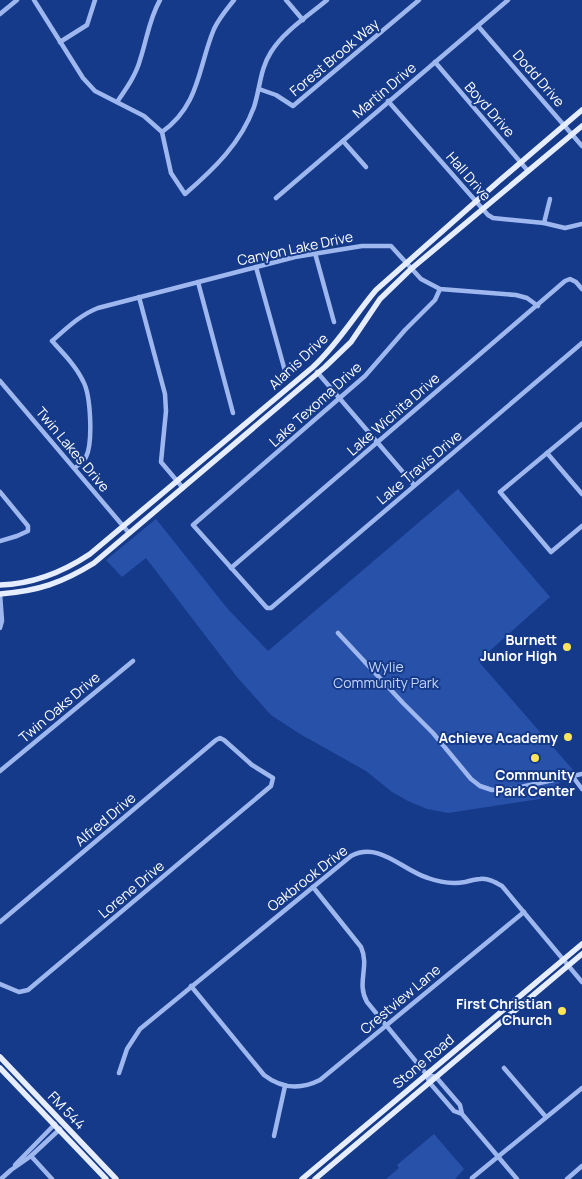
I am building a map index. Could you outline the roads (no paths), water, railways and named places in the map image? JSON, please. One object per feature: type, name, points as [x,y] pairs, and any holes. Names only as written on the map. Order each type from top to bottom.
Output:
[{"type":"main road","name":"Alanis Drive","points":[[0,585],[42,578],[71,566],[90,554],[313,367],[337,342],[362,305],[376,290],[520,162],[582,110]]},
{"type":"main road","name":"Alanis Drive","points":[[0,594],[27,592],[52,584],[75,575],[94,563],[344,350],[376,304],[411,269],[484,210],[582,126]]},
{"type":"main road","name":"Stone Road","points":[[302,1179],[582,944]]},
{"type":"main road","name":"Stone Road","points":[[315,1179],[582,954]]},
{"type":"main road","name":"FM 544","points":[[0,1057],[116,1179]]},
{"type":"main road","name":"FM 544","points":[[0,1068],[106,1179]]},
{"type":"main road","points":[[365,1126],[370,1132]]},
{"type":"street","points":[[0,14],[17,0]]},
{"type":"street","points":[[34,0],[83,78],[95,91],[144,116],[162,132],[171,173],[185,194],[216,168],[248,122],[260,89],[264,67],[278,42],[327,0]]},
{"type":"street","points":[[60,42],[87,26],[95,0]]},
{"type":"street","points":[[117,102],[132,79],[140,62],[153,13],[160,0]]},
{"type":"street","points":[[162,132],[175,123],[192,96],[215,26],[234,0]]},
{"type":"street","points":[[286,0],[303,20]]},
{"type":"street","name":"Forest Brook Way","points":[[260,89],[276,95],[293,106],[419,0]]},
{"type":"street","name":"Martin Drive","points":[[276,198],[508,0]]},
{"type":"street","name":"Dodd Drive","points":[[478,26],[582,146]]},
{"type":"street","name":"Boyd Drive","points":[[435,62],[528,171]]},
{"type":"street","name":"Hall Drive","points":[[388,101],[493,218],[544,223],[565,228],[582,224]]},
{"type":"street","points":[[342,141],[366,167]]},
{"type":"street","points":[[544,223],[550,199]]},
{"type":"street","name":"Canyon Lake Drive","points":[[75,468],[85,459],[88,452],[89,397],[85,383],[79,373],[52,341],[86,313],[98,308],[315,253],[362,246],[391,246],[411,269],[426,282],[440,289],[516,294],[527,298],[538,306]]},
{"type":"street","points":[[315,253],[334,322]]},
{"type":"street","points":[[256,267],[284,371]]},
{"type":"street","name":"Lake Wichita Drive","points":[[231,568],[538,306],[565,280],[570,279],[576,282],[582,289]]},
{"type":"street","points":[[198,282],[233,413]]},
{"type":"street","name":"Lake Texoma Drive","points":[[231,568],[193,525],[341,398],[373,368],[405,330],[435,300],[440,289]]},
{"type":"street","points":[[140,297],[165,394],[166,411],[161,462],[183,488]]},
{"type":"street","name":"Lake Travis Drive","points":[[231,568],[262,605],[266,608],[271,608],[582,343]]},
{"type":"street","points":[[313,367],[414,485]]},
{"type":"street","name":"Twin Lakes Drive","points":[[0,381],[129,532]]},
{"type":"street","points":[[582,424],[500,492],[551,552],[582,526]]},
{"type":"street","points":[[547,453],[582,494]]},
{"type":"street","points":[[0,492],[28,526],[28,530],[17,536],[0,541]]},
{"type":"street","points":[[0,594],[2,621],[0,628]]},
{"type":"street","points":[[338,634],[432,733],[471,779],[480,786],[492,790],[516,788],[582,774]]},
{"type":"street","name":"Twin Oaks Drive","points":[[0,771],[133,661]]},
{"type":"street","name":"Alfred Drive","points":[[0,922],[216,740],[220,738],[225,741]]},
{"type":"street","name":"Lorene Drive","points":[[0,984],[22,992],[28,990],[271,786],[273,781],[271,776],[252,765],[225,741]]},
{"type":"street","points":[[573,777],[582,789]]},
{"type":"street","name":"Oakbrook Drive","points":[[119,1073],[127,1049],[136,1033],[191,986],[357,852],[371,851],[382,854],[419,875],[435,881],[455,883],[481,879],[491,880],[502,886],[582,982]]},
{"type":"street","points":[[312,887],[361,947],[364,955],[361,985],[364,997],[427,1075],[429,1082],[454,1111],[462,1114]]},
{"type":"street","name":"Crestview Lane","points":[[285,1086],[306,1086],[320,1080],[524,912]]},
{"type":"street","points":[[191,986],[264,1075],[272,1082],[285,1086],[274,1136]]},
{"type":"street","points":[[504,1068],[546,1117]]},
{"type":"street","points":[[427,1075],[436,1076],[460,1105],[462,1114],[518,1179]]},
{"type":"street","points":[[472,1178],[582,1088]]},
{"type":"street","points":[[11,1170],[32,1156],[62,1122]]},
{"type":"street","points":[[1,1179],[27,1152],[57,1128]]},
{"type":"street","points":[[27,1152],[52,1179]]},
{"type":"street","points":[[567,1179],[582,1166]]},
{"type":"place","name":"Burnett Junior High","points":[[567,647]]},
{"type":"place","name":"Achieve Academy","points":[[568,737]]},
{"type":"place","name":"Community Park Center","points":[[535,758]]},
{"type":"place","name":"First Christian Church","points":[[562,1011]]},
{"type":"park label","name":"Wylie Community Park","points":[[386,674]]}]
